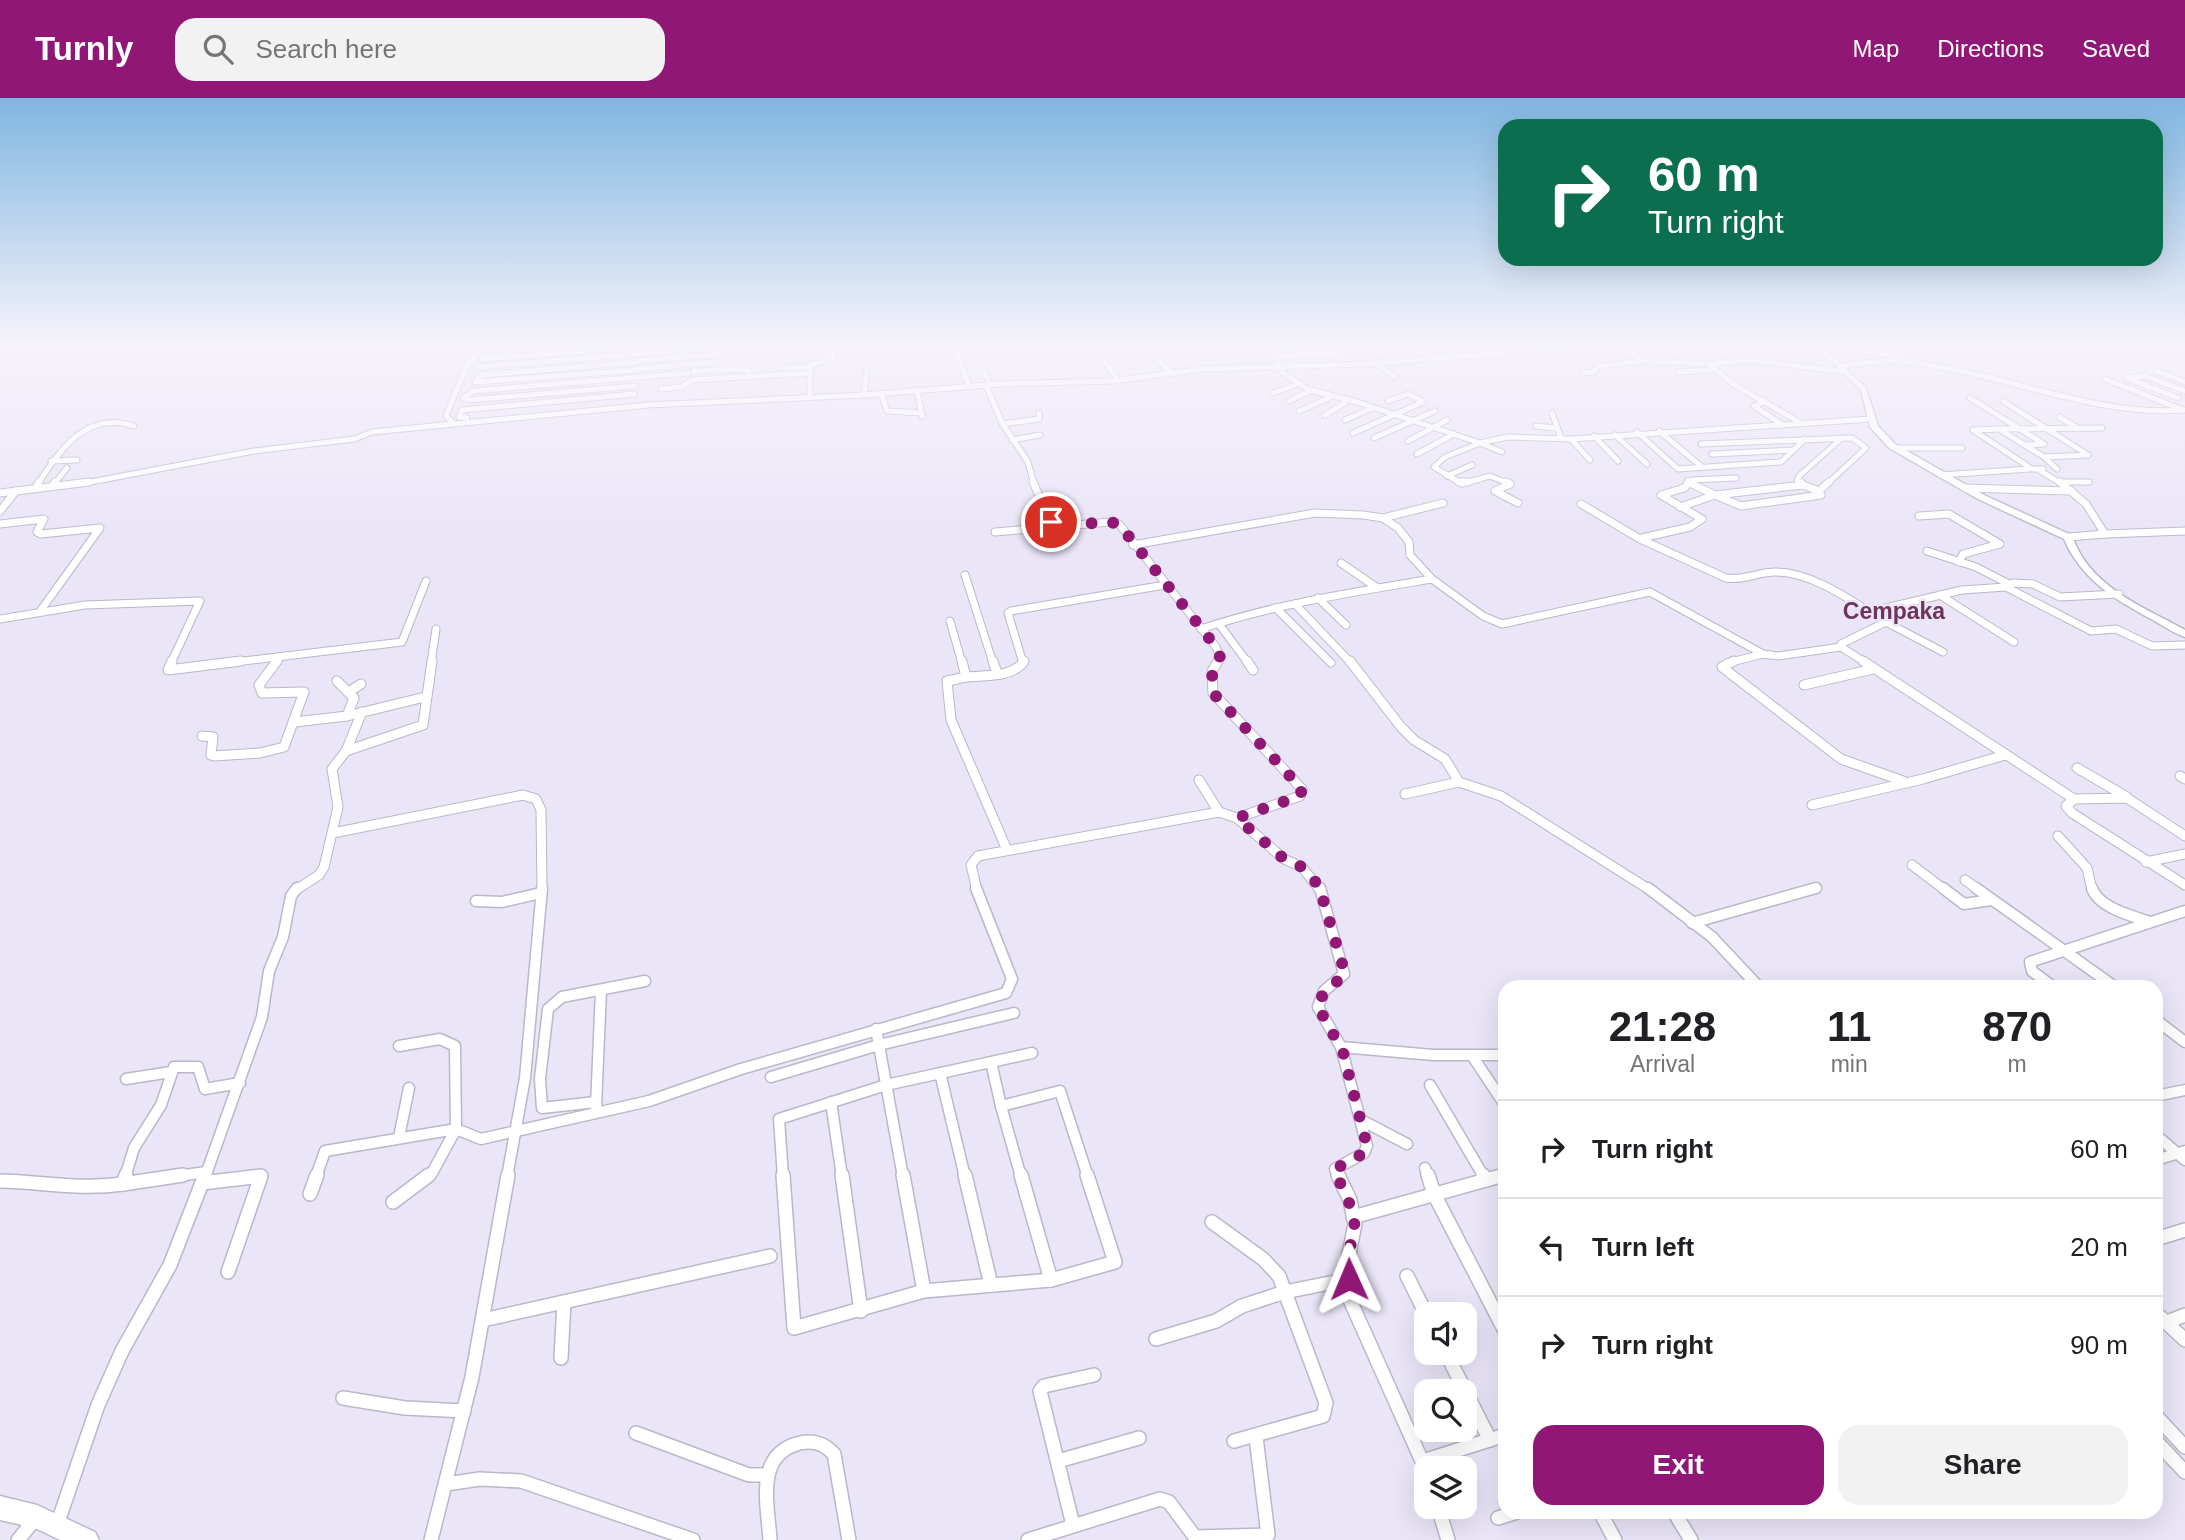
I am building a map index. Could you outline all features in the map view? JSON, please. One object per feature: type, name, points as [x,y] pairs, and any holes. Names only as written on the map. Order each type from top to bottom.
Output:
[{"type":"main road","points":[[0,1508],[47,1522],[87,1540]]},
{"type":"street","points":[[448,409],[446,416],[453,423]]},
{"type":"street","points":[[470,409],[463,410],[459,417],[493,415]]},
{"type":"street","points":[[0,493],[80,484],[254,451],[453,423],[589,409]]},
{"type":"street","points":[[886,409],[922,415],[921,409]]},
{"type":"street","points":[[997,409],[1002,424],[1028,462],[1030,475],[1053,526]]},
{"type":"street","points":[[1299,411],[1303,409]]},
{"type":"street","points":[[1325,415],[1335,409]]},
{"type":"street","points":[[1345,421],[1370,409]]},
{"type":"street","points":[[1377,409],[1502,452]]},
{"type":"street","points":[[1353,433],[1405,409]]},
{"type":"street","points":[[1759,409],[1783,425]]},
{"type":"street","points":[[1778,409],[1802,424]]},
{"type":"street","points":[[1871,409],[1871,419],[1882,438],[1895,448],[1965,488],[2068,537],[2185,531]]},
{"type":"street","points":[[1988,409],[2045,444],[2025,445]]},
{"type":"street","points":[[2017,409],[2088,454],[2044,457]]},
{"type":"street","points":[[2144,409],[2161,412],[2185,410]]},
{"type":"street","points":[[1374,439],[1435,411]]},
{"type":"street","points":[[1002,424],[1037,421],[1039,413]]},
{"type":"street","points":[[1552,413],[1561,438]]},
{"type":"street","points":[[2059,417],[2085,433]]},
{"type":"street","points":[[1518,502],[1496,492],[1510,484],[1493,476],[1464,484],[1434,467],[1436,462],[1480,443],[1508,436],[1571,439],[1637,432],[1871,419]]},
{"type":"street","points":[[1408,441],[1447,420]]},
{"type":"street","points":[[36,487],[51,461],[78,431],[104,424],[134,426]]},
{"type":"street","points":[[1536,426],[1556,428]]},
{"type":"street","points":[[2102,428],[1973,430],[2074,491],[2098,516],[2105,534]]},
{"type":"street","points":[[1940,475],[2057,467],[1999,429]]},
{"type":"street","points":[[1684,430],[1753,490]]},
{"type":"street","points":[[1660,431],[1702,467]]},
{"type":"street","points":[[1637,432],[1678,468],[1781,462],[1805,439]]},
{"type":"street","points":[[1417,454],[1454,434]]},
{"type":"street","points":[[1012,440],[1040,435]]},
{"type":"street","points":[[1615,435],[1647,464]]},
{"type":"street","points":[[1594,436],[1618,461]]},
{"type":"street","points":[[1701,444],[1842,438],[1857,440],[1866,449],[1819,491]]},
{"type":"street","points":[[1819,491],[1797,480],[1842,438]]},
{"type":"street","points":[[1571,439],[1590,460]]},
{"type":"street","points":[[1895,448],[1962,448]]},
{"type":"street","points":[[1712,454],[1794,450]]},
{"type":"street","points":[[51,461],[77,460]]},
{"type":"street","points":[[1447,476],[1472,465]]},
{"type":"street","points":[[53,485],[67,468]]},
{"type":"street","points":[[1688,482],[1736,478]]},
{"type":"street","points":[[1688,482],[1741,506],[1821,495],[1819,491]]},
{"type":"street","points":[[1640,538],[1690,527],[1702,519],[1661,496],[1684,488],[1688,482]]},
{"type":"street","points":[[2060,482],[2089,482]]},
{"type":"street","points":[[1680,507],[1714,495],[1803,485]]},
{"type":"street","points":[[1965,488],[2074,491]]},
{"type":"street","points":[[0,510],[16,491]]},
{"type":"street","points":[[1133,545],[1315,513],[1383,518],[1443,503]]},
{"type":"street","points":[[1581,504],[1640,538],[1729,579],[1774,571],[1796,576],[1943,652]]},
{"type":"street","points":[[1919,516],[1948,514],[2000,544],[1963,554],[1959,562]]},
{"type":"street","points":[[1383,518],[1398,528],[1409,542],[1410,555],[1432,579],[1446,585],[1484,619],[1502,624],[1647,592],[1763,654],[1778,656],[1841,647],[2074,799]]},
{"type":"street","points":[[0,524],[44,519],[37,532],[39,534],[100,528],[41,610]]},
{"type":"street","points":[[996,532],[1116,522],[1202,629],[1220,657],[1212,671],[1213,693],[1302,789],[1300,796],[1237,818]]},
{"type":"street","points":[[2068,537],[2072,551],[2085,570],[2185,634]]},
{"type":"street","points":[[1927,551],[1959,562],[2007,585],[2091,631],[2116,629],[2152,646],[2185,645]]},
{"type":"street","points":[[1341,563],[1376,587]]},
{"type":"street","points":[[965,575],[996,673]]},
{"type":"street","points":[[1202,629],[1318,598],[1432,579]]},
{"type":"street","points":[[0,619],[41,610],[199,600],[201,603],[168,670],[402,642],[426,581]]},
{"type":"street","points":[[1869,612],[1972,589],[2029,583],[2065,597],[2119,594]]},
{"type":"street","points":[[1007,850],[951,720],[947,681],[1017,669],[1024,662],[1008,613],[1011,611],[1165,585]]},
{"type":"street","points":[[1940,596],[2014,642]]},
{"type":"street","points":[[1318,598],[1346,625]]},
{"type":"street","points":[[1295,604],[1341,650],[1401,727],[1445,758],[1459,782]]},
{"type":"street","points":[[1276,608],[1331,663]]},
{"type":"street","points":[[950,621],[966,677]]},
{"type":"street","points":[[1841,647],[1841,643],[1886,622]]},
{"type":"street","points":[[1219,624],[1253,670]]},
{"type":"street","points":[[346,751],[420,727],[423,723],[436,629]]},
{"type":"street","points":[[1763,654],[1727,663],[1722,667],[1841,759],[1903,781]]},
{"type":"street","points":[[202,736],[213,737],[211,755],[214,756],[268,752],[284,747],[304,692],[266,694],[259,689],[261,681],[281,657]]},
{"type":"street","points":[[1804,685],[1873,668]]},
{"type":"street","points":[[337,681],[351,691],[354,698],[347,716]]},
{"type":"street","points":[[351,691],[361,684]]},
{"type":"street","points":[[295,722],[347,716],[425,697]]},
{"type":"street","points":[[18,1540],[47,1522],[122,1351],[170,1265],[240,1083],[262,1017],[269,971],[283,937],[291,896],[298,887],[322,871],[333,833],[337,797],[332,769],[346,751],[362,712]]},
{"type":"street","points":[[1812,805],[1903,781],[1923,779],[2005,755]]},
{"type":"street","points":[[2077,768],[2185,836]]},
{"type":"street","points":[[1199,780],[1219,812]]},
{"type":"street","points":[[1405,794],[1459,782],[1501,796],[1604,863],[1637,880],[1712,937],[1752,980]]},
{"type":"street","points":[[333,833],[531,795],[541,810],[541,893],[524,1078],[483,1320],[464,1410],[431,1540]]},
{"type":"street","points":[[2127,798],[2074,799],[2067,802],[2066,806],[2146,862],[2185,885]]},
{"type":"street","points":[[645,981],[562,997],[551,1004],[540,1079],[540,1103],[545,1110],[649,1101],[1009,990],[1012,979],[973,880],[971,864],[978,856],[1219,812],[1237,818],[1284,859],[1302,867],[1319,886],[1344,974],[1324,991],[1318,1007],[1340,1047],[1363,1121],[1366,1150],[1335,1169],[1350,1200],[1353,1217],[1354,1231],[1346,1269],[1350,1300],[1421,1456]]},
{"type":"street","points":[[2058,836],[2087,868],[2093,893],[2099,900],[2123,914],[2149,922]]},
{"type":"street","points":[[2146,862],[2185,854]]},
{"type":"street","points":[[1912,865],[1964,904],[1992,900]]},
{"type":"street","points":[[1965,880],[2106,980]]},
{"type":"street","points":[[1692,923],[1816,888]]},
{"type":"street","points":[[476,901],[502,902],[541,893]]},
{"type":"street","points":[[2045,980],[2028,964],[2185,911]]},
{"type":"street","points":[[596,1106],[601,989]]},
{"type":"street","points":[[771,1077],[878,1045],[1014,1013]]},
{"type":"street","points":[[2163,1025],[2185,1042]]},
{"type":"street","points":[[876,1029],[924,1291]]},
{"type":"street","points":[[393,1202],[432,1173],[456,1129],[455,1046],[440,1039],[398,1046]]},
{"type":"street","points":[[1340,1047],[1473,1057],[1498,1055]]},
{"type":"street","points":[[1001,1107],[1060,1091],[1115,1262],[1051,1280],[924,1291],[794,1328],[779,1119],[886,1084],[1032,1053]]},
{"type":"street","points":[[1473,1057],[1498,1094]]},
{"type":"street","points":[[991,1062],[1001,1107],[1051,1280]]},
{"type":"street","points":[[123,1184],[134,1148],[161,1105],[176,1066],[198,1067],[205,1089],[240,1083]]},
{"type":"street","points":[[125,1079],[172,1072]]},
{"type":"street","points":[[940,1073],[991,1285]]},
{"type":"street","points":[[1430,1085],[1486,1180]]},
{"type":"street","points":[[399,1137],[409,1088]]},
{"type":"street","points":[[2163,1095],[2185,1090]]},
{"type":"street","points":[[831,1102],[861,1311]]},
{"type":"street","points":[[310,1194],[325,1151],[456,1129],[481,1139],[515,1132],[596,1106]]},
{"type":"street","points":[[1363,1121],[1407,1144]]},
{"type":"street","points":[[2163,1140],[2182,1155]]},
{"type":"street","points":[[2163,1159],[2182,1155]]},
{"type":"street","points":[[1425,1168],[1434,1194],[1498,1317]]},
{"type":"street","points":[[0,1181],[42,1182],[87,1189],[204,1177],[261,1176],[260,1186],[228,1272]]},
{"type":"street","points":[[1353,1217],[1498,1177]]},
{"type":"street","points":[[1212,1222],[1274,1268],[1285,1292],[1326,1412],[1323,1416],[1234,1441]]},
{"type":"street","points":[[2163,1237],[2185,1230]]},
{"type":"street","points":[[483,1320],[770,1256]]},
{"type":"street","points":[[1407,1276],[1420,1302]]},
{"type":"street","points":[[1156,1339],[1216,1321],[1242,1306],[1285,1292],[1349,1279]]},
{"type":"street","points":[[561,1358],[564,1302]]},
{"type":"street","points":[[2163,1317],[2185,1315]]},
{"type":"street","points":[[2163,1319],[2185,1340]]},
{"type":"street","points":[[1452,1365],[1490,1440]]},
{"type":"street","points":[[1073,1525],[1040,1391],[1044,1386],[1094,1376]]},
{"type":"street","points":[[343,1398],[405,1409],[464,1410]]},
{"type":"street","points":[[2163,1423],[2185,1447]]},
{"type":"street","points":[[636,1433],[749,1475],[766,1475]]},
{"type":"street","points":[[1028,1540],[1160,1499],[1169,1502],[1190,1534],[1195,1537],[1268,1538],[1256,1437]]},
{"type":"street","points":[[1448,1456],[1498,1437]]},
{"type":"street","points":[[1058,1461],[1139,1438]]},
{"type":"street","points":[[770,1540],[766,1475],[771,1458],[791,1444],[807,1441],[828,1447],[834,1454],[849,1540]]},
{"type":"street","points":[[2163,1448],[2185,1472]]},
{"type":"street","points":[[446,1484],[480,1479],[521,1481],[693,1540]]},
{"type":"street","points":[[1442,1519],[1448,1540]]},
{"type":"street","points":[[1604,1519],[1615,1540]]},
{"type":"street","points":[[1678,1519],[1691,1540]]},
{"type":"district","name":"Cempaka","points":[[1894,611]]},
{"type":"route","points":[[1051,522],[1053,526],[1110,522],[1119,524],[1135,548],[1216,647],[1220,662],[1212,671],[1213,693],[1302,789],[1300,796],[1237,818],[1284,859],[1302,867],[1319,886],[1329,911],[1344,970],[1343,977],[1324,991],[1318,1007],[1343,1052],[1363,1121],[1367,1146],[1364,1153],[1335,1169],[1350,1200],[1355,1224],[1346,1269],[1349,1279]]}]
